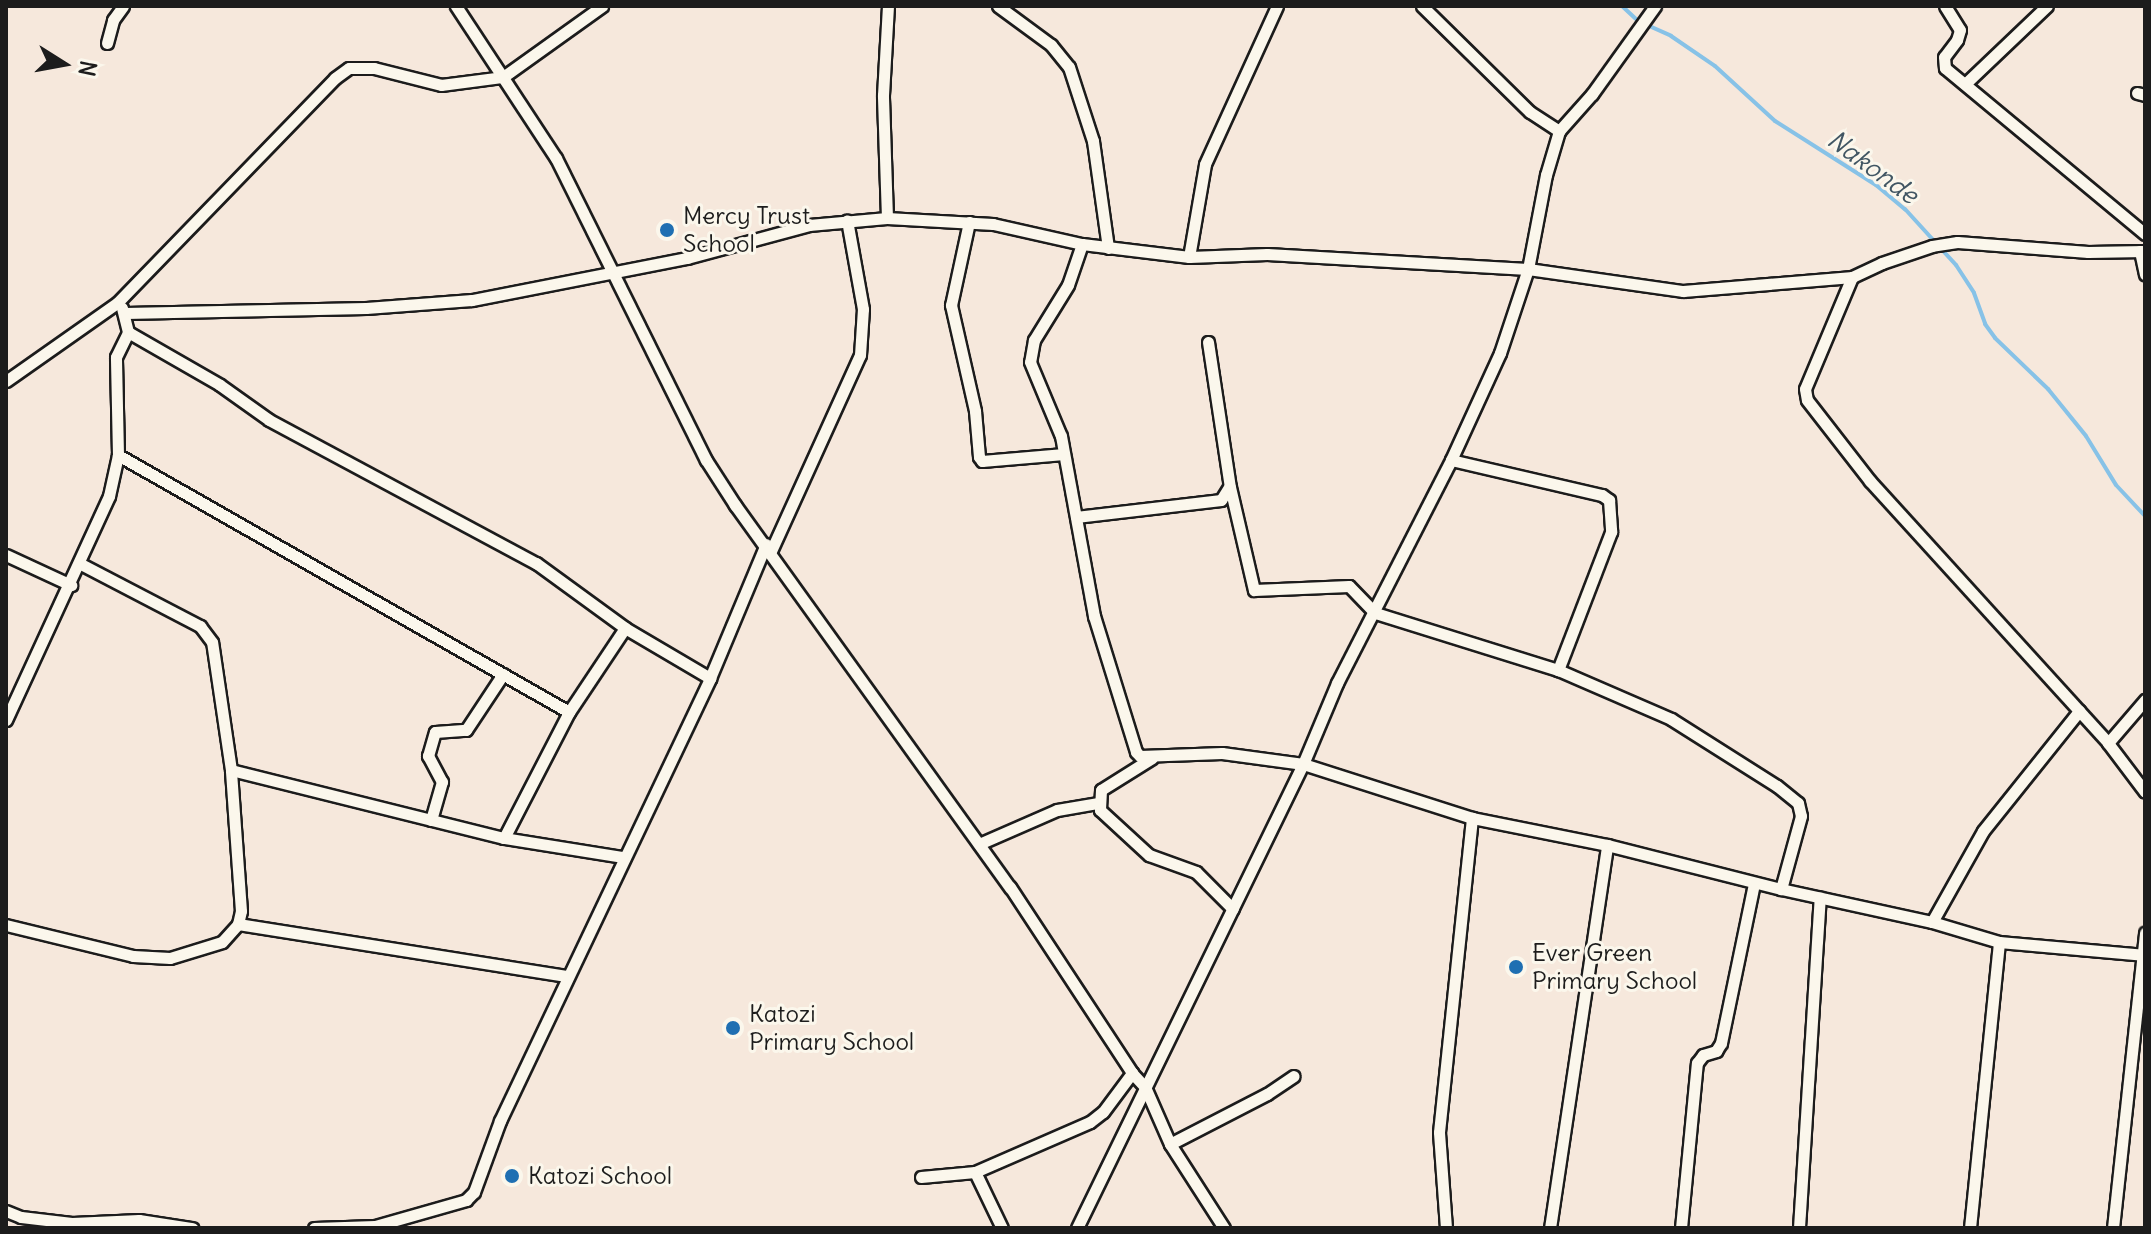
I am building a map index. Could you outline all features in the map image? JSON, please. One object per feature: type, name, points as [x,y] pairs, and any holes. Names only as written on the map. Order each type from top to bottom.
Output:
[{"type":"street","points":[[107,43],[113,20],[123,6]]},
{"type":"street","points":[[456,6],[556,158],[706,460],[749,526],[768,548],[979,844],[1132,1073],[1145,1087],[1170,1144],[1224,1228]]},
{"type":"street","points":[[887,218],[883,95],[888,6]]},
{"type":"street","points":[[998,6],[1015,10],[1069,67],[1093,141],[1108,248]]},
{"type":"street","points":[[1189,257],[1205,164],[1277,6]]},
{"type":"street","points":[[1422,6],[1530,112],[1559,131]]},
{"type":"street","points":[[1945,6],[1960,30],[1944,63],[2145,234]]},
{"type":"street","points":[[1965,84],[2047,6]]},
{"type":"street","points":[[6,381],[117,303],[301,112],[349,68],[374,68],[441,85],[503,77],[599,7]]},
{"type":"street","points":[[1077,1228],[1303,764],[1337,683],[1451,460],[1500,353],[1528,269],[1546,175],[1559,131],[1592,94],[1654,9]]},
{"type":"street","points":[[125,313],[366,308],[472,300],[687,258],[809,225],[887,218],[993,224],[1082,244],[1189,257],[1267,254],[1528,269],[1683,291],[1852,277],[1911,252],[1957,242],[2088,252],[2143,251],[2145,274]]},
{"type":"street","points":[[314,1228],[375,1227],[466,1200],[474,1192],[500,1121],[860,355],[863,309],[847,220]]},
{"type":"street","points":[[969,222],[951,305],[975,411],[979,457],[982,461],[1064,454]]},
{"type":"street","points":[[1082,244],[1072,275],[1034,340],[1030,354],[1031,369],[1056,420],[1107,665],[1136,752],[1153,758],[1222,753],[1303,764],[1472,818],[1607,845],[1754,883],[1932,922],[1999,942],[2143,955]]},
{"type":"street","points":[[1852,277],[1808,374],[1807,400],[1870,481],[2108,743],[2145,792]]},
{"type":"street","points":[[6,720],[81,564],[109,496],[118,455],[116,357],[128,332],[125,313],[117,303]]},
{"type":"street","points":[[128,332],[220,385],[269,420],[529,559],[625,628],[710,678]]},
{"type":"street","points":[[1208,342],[1230,487],[1254,590],[1343,584],[1349,586],[1375,613],[1558,670],[1671,719],[1792,796],[1801,816],[1781,889]]},
{"type":"street","points":[[118,455],[569,712]]},
{"type":"street","points":[[1451,460],[1602,495],[1609,500],[1611,532],[1558,670]]},
{"type":"street","points":[[1076,517],[1221,500],[1230,487]]},
{"type":"street","points":[[6,555],[71,585]]},
{"type":"street","points":[[6,925],[133,956],[170,958],[222,942],[238,924],[241,911],[231,770],[217,659],[207,631],[81,564]]},
{"type":"street","points":[[504,838],[569,712],[625,628]]},
{"type":"street","points":[[431,820],[442,782],[428,756],[435,732],[466,730],[503,674]]},
{"type":"street","points":[[2108,743],[2145,700]]},
{"type":"street","points":[[1932,922],[1983,831],[2079,711]]},
{"type":"street","points":[[1153,758],[1101,790],[1100,810],[1136,846],[1160,861],[1191,868],[1233,909]]},
{"type":"street","points":[[231,770],[504,838],[622,857]]},
{"type":"street","points":[[979,844],[1057,810],[1098,803]]},
{"type":"street","points":[[1446,1228],[1439,1132],[1472,818]]},
{"type":"street","points":[[1550,1228],[1607,845]]},
{"type":"street","points":[[1681,1228],[1697,1063],[1703,1055],[1716,1051],[1721,1043],[1754,883]]},
{"type":"street","points":[[1799,1228],[1820,898]]},
{"type":"street","points":[[238,924],[568,976]]},
{"type":"street","points":[[2113,1228],[2145,933]]},
{"type":"street","points":[[1970,1228],[1999,942]]},
{"type":"street","points":[[921,1177],[975,1172],[1090,1122],[1103,1112],[1132,1073]]},
{"type":"street","points":[[1170,1144],[1294,1076]]},
{"type":"street","points":[[975,1172],[1002,1228]]},
{"type":"street","points":[[8,1214],[71,1226],[139,1220],[192,1228]]},
{"type":"waterway","name":"Nakonde","points":[[1622,6],[1638,21],[1671,36],[1715,66],[1775,121],[1876,185],[1905,209],[1956,265],[1974,293],[1985,324],[1995,338],[2048,389],[2086,436],[2116,485],[2145,516]]},
{"type":"place","name":"Mercy Trust School","points":[[667,230]]},
{"type":"place","name":"Ever Green Primary School","points":[[1516,967]]},
{"type":"place","name":"Katozi Primary School","points":[[733,1028]]},
{"type":"place","name":"Katozi School","points":[[512,1176]]}]
